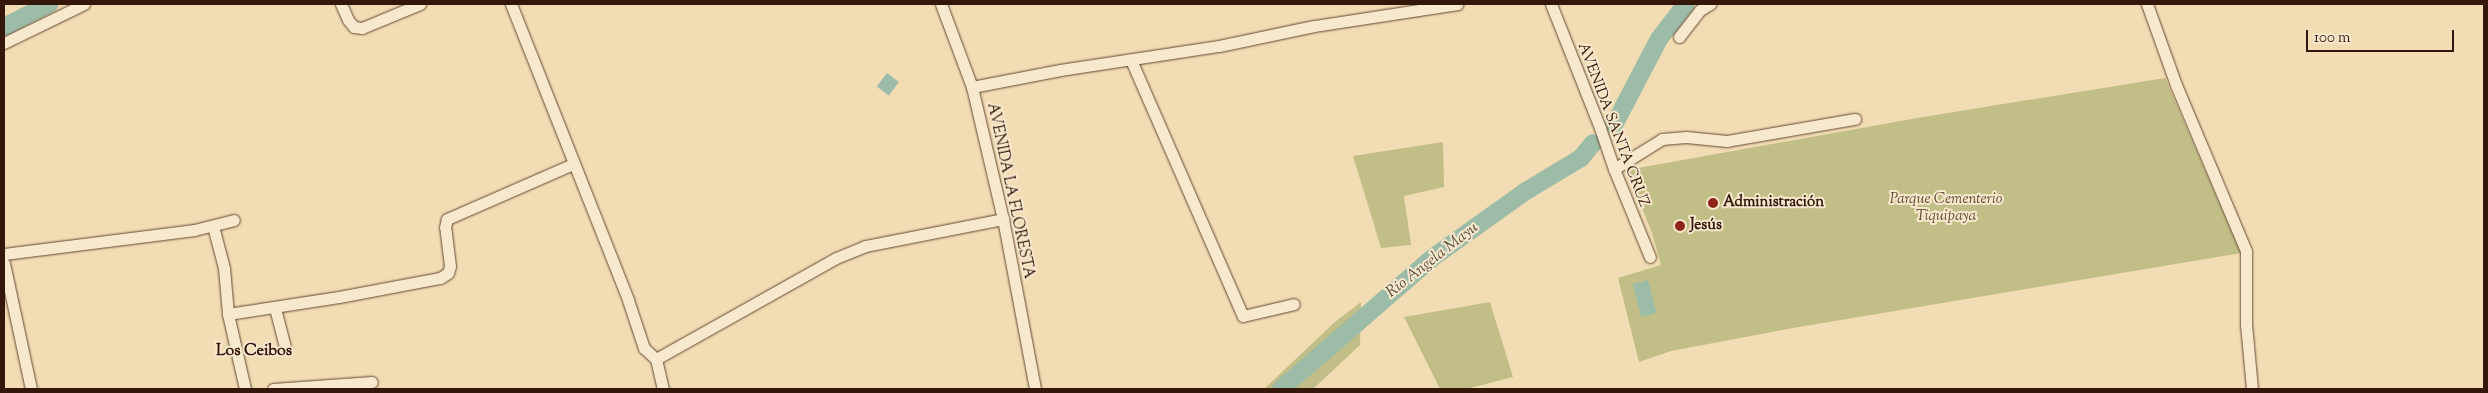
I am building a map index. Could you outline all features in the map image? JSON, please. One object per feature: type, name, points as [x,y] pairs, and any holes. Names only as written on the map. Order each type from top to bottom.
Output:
[{"type":"street","points":[[4,43],[84,4]]},
{"type":"street","points":[[341,4],[348,20],[354,26],[362,28],[420,4]]},
{"type":"street","points":[[511,4],[628,300],[644,348],[656,359],[663,389]]},
{"type":"street","name":"AVENIDA LA FLORESTA","points":[[941,4],[972,87],[1002,219],[1035,389]]},
{"type":"street","points":[[972,87],[1060,70],[1219,46],[1314,26],[1457,4]]},
{"type":"street","name":"AVENIDA SANTA CRUZ","points":[[1551,4],[1650,257]]},
{"type":"street","points":[[1679,38],[1700,10],[1710,4]]},
{"type":"street","points":[[2147,4],[2176,86],[2246,251],[2246,324],[2252,389]]},
{"type":"street","points":[[1130,60],[1243,316],[1294,304]]},
{"type":"street","points":[[1614,169],[1662,139],[1686,137],[1727,141],[1856,120]]},
{"type":"street","points":[[228,314],[275,308],[440,278],[448,273],[450,266],[445,227],[447,219],[573,164]]},
{"type":"street","points":[[656,359],[836,258],[865,246],[1002,219]]},
{"type":"street","points":[[4,254],[214,226],[234,220]]},
{"type":"street","points":[[214,226],[224,268],[228,314],[245,389]]},
{"type":"street","points":[[4,263],[31,389]]},
{"type":"street","points":[[275,308],[285,347]]},
{"type":"street","points":[[274,389],[372,382]]},
{"type":"green space","name":"Parque Cementerio Tiquipaya","points":[[2165,78],[2241,253],[1793,328],[1671,351],[1639,362],[1618,278],[1661,265],[1652,233],[1627,170],[1923,117]]},
{"type":"green space","points":[[1443,142],[1444,187],[1404,196],[1411,245],[1381,248],[1353,156]]},
{"type":"green space","points":[[1361,302],[1360,345],[1313,389],[1264,389],[1335,322]]},
{"type":"green space","points":[[1490,302],[1513,377],[1466,389],[1440,389],[1404,317]]},
{"type":"shaded area","points":[[887,73],[899,82],[889,96],[877,87]]},
{"type":"shaded area","points":[[1648,280],[1657,313],[1641,317],[1633,284]]},
{"type":"waterway","points":[[4,27],[49,4]]},
{"type":"waterway","name":"Río Angela Mayu","points":[[1614,125],[1659,39],[1686,4]]},
{"type":"waterway","name":"Río Angela Mayu","points":[[1281,389],[1432,258],[1526,191],[1581,158],[1593,143]]},
{"type":"place","name":"Administración","points":[[1713,203]]},
{"type":"place","name":"Jesús","points":[[1680,226]]},
{"type":"district","name":"Los Ceibos","points":[[254,352]]}]
